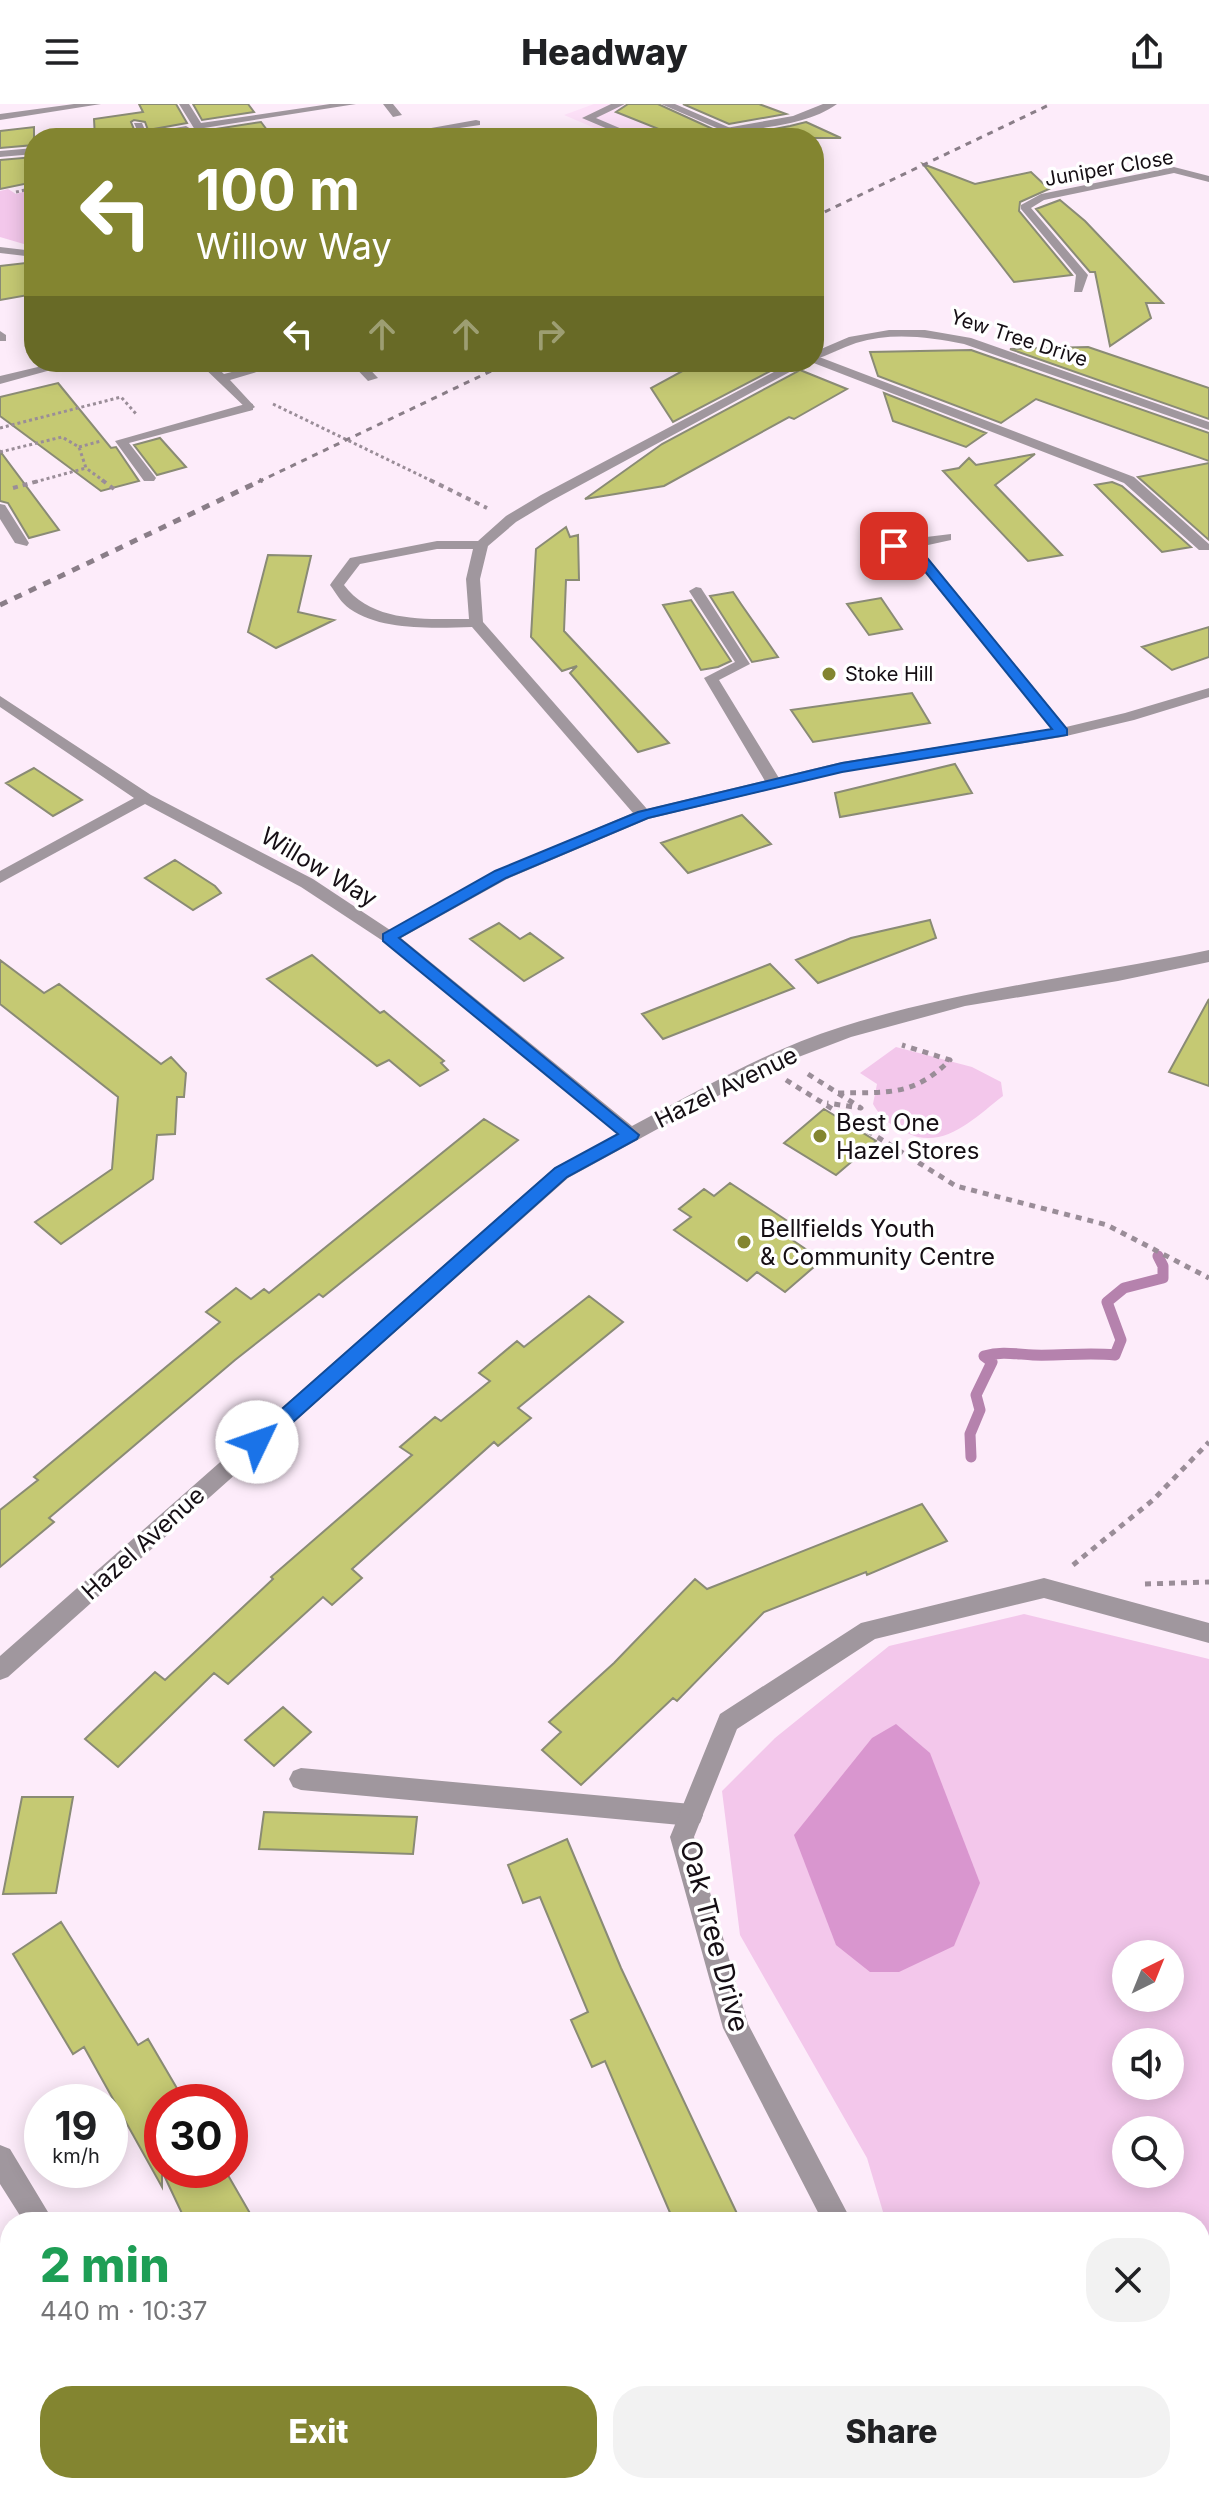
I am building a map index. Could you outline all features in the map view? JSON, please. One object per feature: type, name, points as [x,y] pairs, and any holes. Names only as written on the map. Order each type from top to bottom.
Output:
[{"type":"street","points":[[0,117],[96,104]]},
{"type":"street","points":[[184,104],[198,126],[351,104]]},
{"type":"street","points":[[388,104],[397,115]]},
{"type":"street","points":[[612,128],[587,118],[620,104]]},
{"type":"street","points":[[666,104],[725,128]]},
{"type":"street","points":[[742,128],[795,119],[832,104]]},
{"type":"street","points":[[440,128],[476,123]]},
{"type":"street","points":[[0,154],[24,152]]},
{"type":"street","name":"Juniper Close","points":[[1078,290],[1082,275],[1025,207],[1041,197],[1174,170],[1209,179]]},
{"type":"street","points":[[0,250],[24,253]]},
{"type":"street","name":"Yew Tree Drive","points":[[824,353],[850,339],[886,332],[929,333],[967,341],[1209,426]]},
{"type":"street","points":[[824,362],[1129,480],[1204,547]]},
{"type":"street","points":[[0,380],[33,372]]},
{"type":"street","points":[[149,478],[121,441],[249,407],[215,372]]},
{"type":"street","points":[[222,378],[245,372]]},
{"type":"street","points":[[366,372],[372,378]]},
{"type":"street","points":[[643,815],[476,623],[473,579],[481,545],[511,519],[783,372]]},
{"type":"street","points":[[0,508],[22,543]]},
{"type":"street","points":[[877,547],[910,545],[946,537]]},
{"type":"street","points":[[476,623],[433,625],[389,617],[354,606],[337,585],[355,561],[437,545],[481,545]]},
{"type":"street","points":[[910,545],[1062,732]]},
{"type":"street","points":[[696,591],[743,664],[711,678],[774,783]]},
{"type":"street","points":[[389,937],[501,875],[643,815],[842,767],[1062,732],[1129,717],[1209,692]]},
{"type":"street","name":"Willow Way","points":[[0,700],[145,798],[307,883],[389,937],[631,1135]]},
{"type":"street","points":[[0,878],[145,798]]},
{"type":"street","name":"Hazel Avenue","points":[[0,1670],[561,1173],[761,1065],[845,1032],[965,1000],[1118,975],[1209,956]]},
{"type":"street","name":"Oak Tree Drive","points":[[833,2212],[736,2028],[682,1837],[728,1722],[869,1630],[1044,1588],[1209,1633]]},
{"type":"street","points":[[301,1779],[691,1815]]},
{"type":"street","points":[[0,2159],[34,2212]]},
{"type":"path","points":[[16,192],[24,190]]},
{"type":"path","points":[[0,428],[121,397],[140,417]]},
{"type":"path","points":[[249,407],[272,403],[511,519]]},
{"type":"path","points":[[0,452],[62,437],[79,447],[86,468],[114,489]]},
{"type":"path","points":[[79,447],[107,439]]},
{"type":"path","points":[[0,491],[86,468]]},
{"type":"path","points":[[838,1093],[907,1093],[934,1079],[950,1060],[896,1043]]},
{"type":"path","points":[[761,1065],[956,1186],[1107,1225],[1209,1278]]},
{"type":"path","points":[[804,1073],[861,1108],[822,1103]]},
{"type":"path","points":[[1044,1588],[1153,1500],[1209,1442]]},
{"type":"shaded area","points":[[594,104],[657,104],[702,122],[708,128],[595,128],[564,115]]},
{"type":"shaded area","points":[[8,189],[16,194],[24,192],[24,244],[0,237],[0,191]]},
{"type":"shaded area","points":[[896,1047],[972,1067],[1001,1082],[1003,1096],[969,1122],[945,1135],[932,1138],[905,1132],[880,1114],[873,1104],[877,1084],[860,1073]]},
{"type":"shaded area","points":[[1024,1614],[1209,1659],[1209,2212],[883,2212],[867,2158],[740,1935],[722,1791],[775,1738],[889,1646]]},
{"type":"shaded area","points":[[896,1724],[930,1753],[980,1883],[954,1946],[899,1972],[870,1972],[836,1945],[794,1835],[872,1738]]},
{"type":"building","points":[[139,104],[176,104],[187,123],[147,128],[145,122],[134,120],[131,122],[133,128],[94,128],[94,119],[143,112]]},
{"type":"building","points":[[193,104],[248,104],[254,112],[202,120]]},
{"type":"building","points":[[628,104],[658,104],[711,128],[656,128],[616,112]]},
{"type":"building","points":[[683,104],[759,104],[786,114],[729,124]]},
{"type":"building","points":[[261,122],[266,128],[222,128]]},
{"type":"building","points":[[806,122],[819,128],[779,128]]},
{"type":"building","points":[[24,128],[24,146],[0,148],[0,131]]},
{"type":"building","points":[[824,130],[841,138],[824,138]]},
{"type":"building","points":[[24,158],[24,184],[0,189],[0,160]]},
{"type":"building","points":[[923,164],[975,184],[1031,172],[1049,189],[1020,202],[1019,211],[1072,275],[1014,282]]},
{"type":"building","points":[[1060,200],[1085,221],[1163,303],[1146,303],[1151,318],[1110,346],[1095,272],[1090,272],[1036,209]]},
{"type":"building","points":[[24,263],[24,296],[0,300],[0,266]]},
{"type":"building","points":[[1088,347],[1209,388],[1209,419],[1010,349]]},
{"type":"building","points":[[971,350],[1209,433],[1209,461],[1036,399],[1001,423],[878,376],[870,352]]},
{"type":"building","points":[[681,372],[769,372],[673,422],[651,388]]},
{"type":"building","points":[[796,372],[805,372],[847,389],[794,419],[789,417],[664,486],[585,499],[662,444]]},
{"type":"building","points":[[58,383],[111,448],[116,447],[139,481],[101,491],[0,416],[0,397]]},
{"type":"building","points":[[884,393],[986,433],[966,447],[893,421]]},
{"type":"building","points":[[160,438],[186,467],[157,475],[134,445]]},
{"type":"building","points":[[0,451],[59,530],[29,538],[8,503],[0,501]]},
{"type":"building","points":[[1035,454],[995,485],[1062,555],[1028,561],[943,471],[959,468],[969,458],[976,465]]},
{"type":"building","points":[[1209,463],[1209,540],[1138,477]]},
{"type":"building","points":[[1112,482],[1122,486],[1191,547],[1162,552],[1095,485]]},
{"type":"building","points":[[566,527],[570,537],[578,535],[579,580],[566,580],[564,631],[669,743],[638,752],[570,673],[577,666],[562,671],[531,637],[536,549]]},
{"type":"building","points":[[268,555],[311,556],[298,612],[334,620],[276,648],[248,632]]},
{"type":"building","points":[[733,592],[778,657],[752,662],[710,596]]},
{"type":"building","points":[[881,598],[902,629],[869,635],[847,604]]},
{"type":"building","points":[[691,600],[731,661],[701,670],[663,605]]},
{"type":"building","points":[[1209,627],[1209,657],[1172,670],[1142,647]]},
{"type":"building","points":[[912,693],[930,723],[813,742],[791,710]]},
{"type":"building","points":[[955,764],[972,793],[840,817],[835,793]]},
{"type":"building","points":[[34,768],[82,800],[53,816],[6,783]]},
{"type":"building","points":[[742,815],[771,844],[688,873],[661,843]]},
{"type":"building","points":[[175,860],[221,893],[193,910],[145,878]]},
{"type":"building","points":[[930,920],[936,938],[818,983],[796,960],[851,938]]},
{"type":"building","points":[[499,923],[520,939],[530,933],[563,958],[524,981],[470,939]]},
{"type":"building","points":[[312,955],[380,1013],[384,1011],[444,1061],[441,1063],[448,1070],[420,1086],[389,1060],[377,1066],[267,979]]},
{"type":"building","points":[[0,960],[44,993],[59,984],[161,1064],[171,1057],[186,1073],[184,1097],[177,1097],[175,1134],[157,1135],[153,1179],[61,1244],[35,1222],[112,1169],[118,1097],[0,1004]]},
{"type":"building","points":[[770,964],[794,988],[663,1039],[642,1014]]},
{"type":"building","points":[[1209,999],[1209,1086],[1169,1072]]},
{"type":"building","points":[[824,1109],[876,1141],[836,1175],[784,1143]]},
{"type":"building","points":[[484,1119],[518,1140],[323,1297],[319,1294],[235,1360],[49,1518],[54,1522],[0,1567],[0,1510],[38,1480],[34,1477],[220,1322],[206,1312],[236,1288],[251,1299],[264,1289],[269,1293]]},
{"type":"building","name":"Bellfields Youth & Community Centre","points":[[730,1183],[786,1220],[776,1229],[822,1260],[785,1292],[757,1272],[747,1281],[674,1230],[691,1217],[679,1209],[704,1189],[714,1196]]},
{"type":"building","points":[[589,1296],[623,1322],[518,1408],[531,1418],[498,1446],[494,1442],[352,1569],[362,1578],[332,1605],[323,1597],[228,1684],[214,1673],[118,1767],[85,1739],[155,1672],[165,1680],[273,1579],[271,1577],[412,1455],[400,1447],[435,1417],[441,1421],[490,1381],[479,1373],[517,1341],[524,1347]]},
{"type":"building","points":[[922,1504],[947,1541],[867,1575],[866,1572],[764,1612],[677,1701],[673,1698],[581,1785],[542,1750],[561,1732],[549,1722],[614,1663],[695,1579],[707,1589]]},
{"type":"building","points":[[283,1707],[311,1732],[274,1766],[245,1740]]},
{"type":"building","points":[[22,1797],[73,1797],[56,1893],[3,1894]]},
{"type":"building","points":[[264,1812],[417,1817],[413,1854],[259,1849]]},
{"type":"building","points":[[567,1839],[621,1968],[736,2212],[670,2212],[605,2061],[592,2067],[571,2020],[588,2012],[540,1897],[523,1903],[508,1865]]},
{"type":"building","points":[[61,1922],[138,2045],[148,2039],[174,2084],[144,2084],[144,2155],[128,2126],[128,2084],[105,2084],[84,2047],[73,2054],[13,1954]]},
{"type":"building","points":[[170,2188],[235,2188],[249,2212],[181,2212]]},
{"type":"waterway","points":[[971,1457],[970,1434],[980,1410],[976,1395],[992,1362],[984,1356],[1003,1353],[1115,1355],[1121,1340],[1107,1302],[1124,1288],[1163,1278],[1163,1266],[1158,1256]]},
{"type":"railway","points":[[824,212],[1051,104]]},
{"type":"railway","points":[[258,482],[489,372]]},
{"type":"railway","points":[[0,605],[262,480]]},
{"type":"place","name":"Stoke Hill","points":[[829,674]]},
{"type":"place","name":"Best One Hazel Stores","points":[[820,1136]]},
{"type":"place","name":"Bellfields Youth & Community Centre","points":[[744,1242]]},
{"type":"route","points":[[257,1442],[561,1173],[631,1135],[389,937],[501,875],[643,815],[842,767],[1062,732],[910,545],[894,546]]}]
